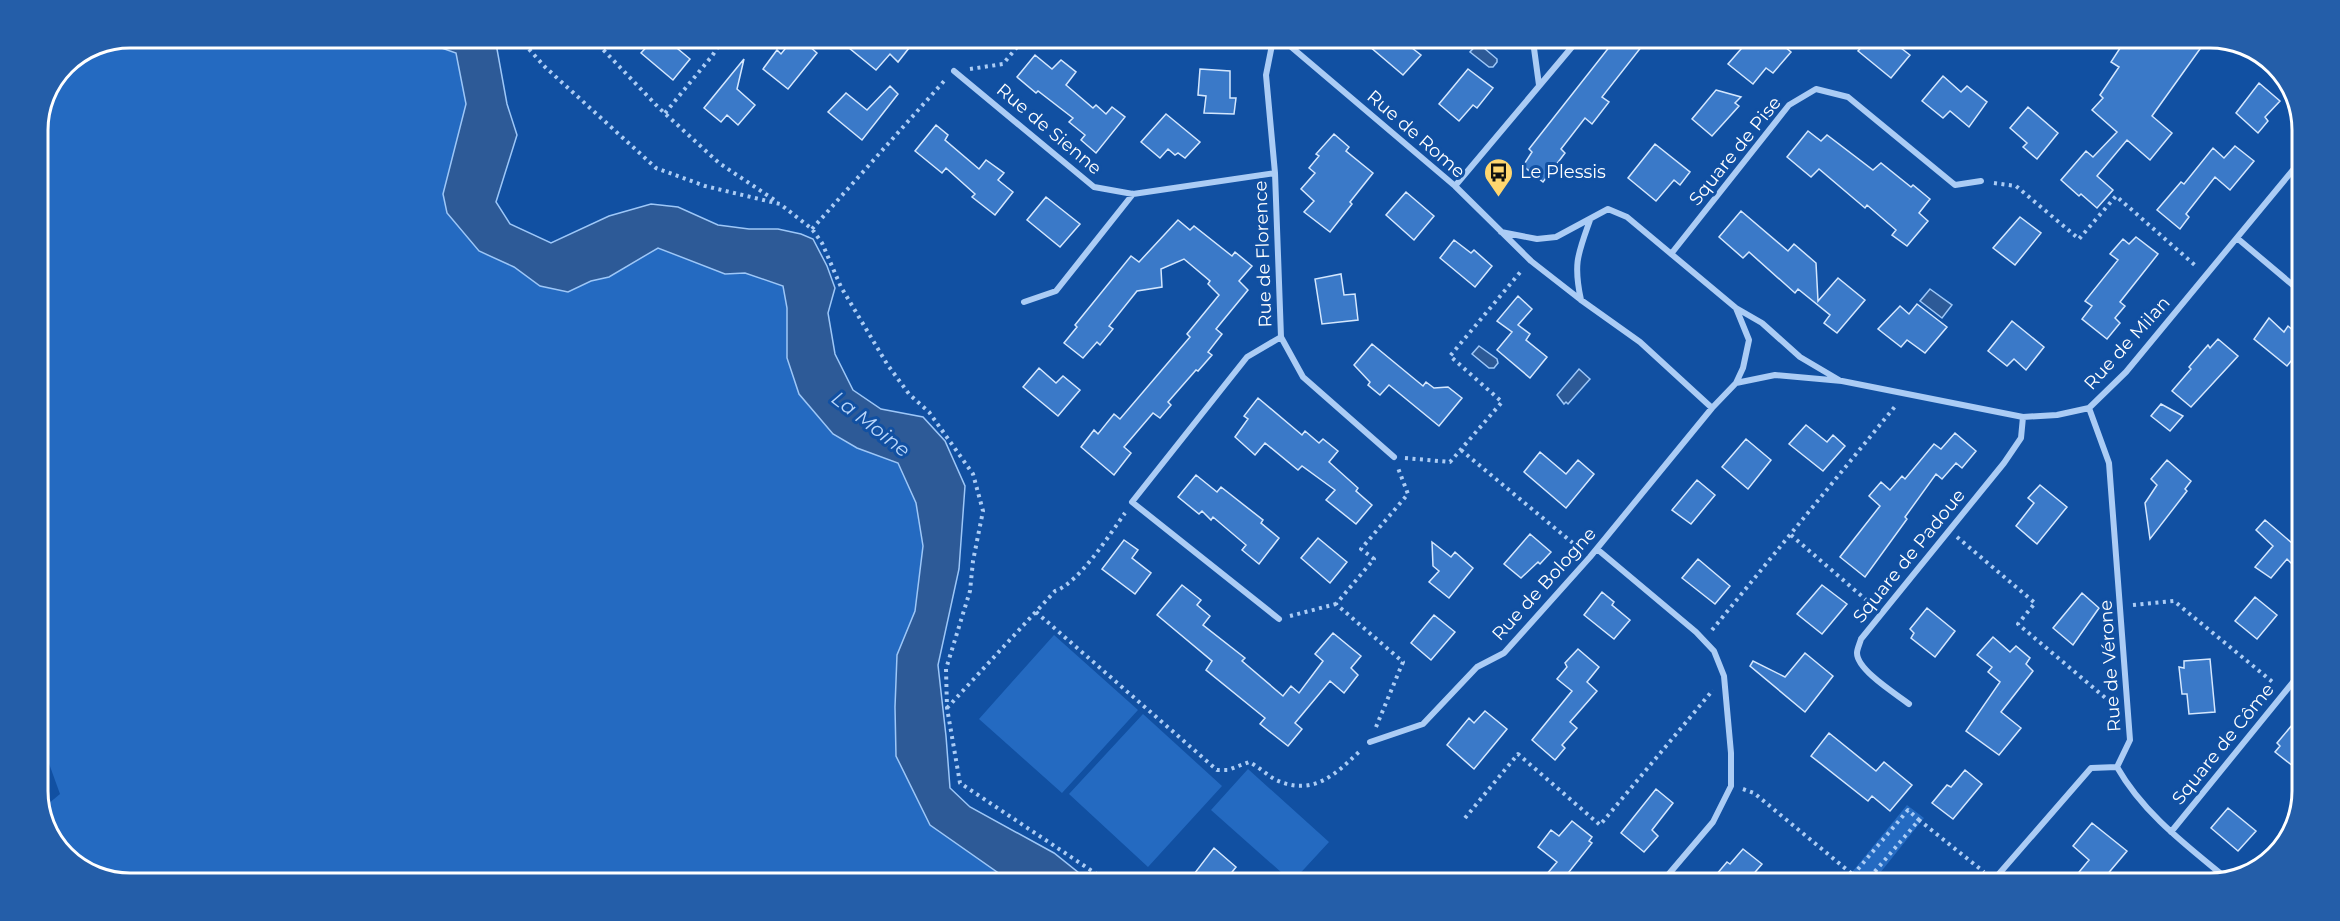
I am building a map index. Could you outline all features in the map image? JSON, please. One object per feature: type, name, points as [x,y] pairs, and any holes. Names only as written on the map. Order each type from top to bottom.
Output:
[{"type":"street","name":"Rue de Florence","points":[[1271,48],[1266,75],[1275,173],[1281,337],[1303,377],[1394,457]]},
{"type":"street","name":"Rue de Rome","points":[[1292,48],[1455,186],[1531,261],[1640,342],[1712,408]]},
{"type":"street","points":[[1534,48],[1539,86]]},
{"type":"street","points":[[1455,186],[1571,48]]},
{"type":"street","name":"Rue de Sienne","points":[[954,71],[1094,187],[1132,194],[1275,173]]},
{"type":"street","name":"Square de Pise","points":[[1671,254],[1789,105],[1816,88],[1848,97],[1955,185],[1981,181]]},
{"type":"street","name":"Rue de Milan","points":[[1736,383],[1775,375],[1842,381],[2023,417],[2057,415],[2088,408],[2126,372],[2292,171]]},
{"type":"street","points":[[1024,302],[1056,291],[1132,194]]},
{"type":"street","name":"Rue de Milan","points":[[1590,220],[1608,209],[1627,217],[1736,308],[1762,323],[1800,357],[1842,381]]},
{"type":"street","points":[[1501,232],[1537,239],[1556,237],[1590,220]]},
{"type":"street","points":[[1581,300],[1576,275],[1578,255],[1590,220]]},
{"type":"street","points":[[2237,238],[2292,284]]},
{"type":"street","points":[[1736,308],[1749,340],[1743,368],[1736,383]]},
{"type":"street","points":[[1279,620],[1132,502],[1247,357],[1281,337]]},
{"type":"street","name":"Rue de Bologne","points":[[1370,742],[1423,724],[1477,667],[1504,654],[1597,549],[1712,408],[1736,383]]},
{"type":"street","name":"Rue de Vérone","points":[[2088,408],[2109,464],[2130,740],[2117,767]]},
{"type":"street","name":"Square de Padoue","points":[[1909,704],[1870,674],[1860,663],[1857,654],[1861,639],[2004,464],[2021,438],[2023,417]]},
{"type":"street","points":[[1597,549],[1704,640],[1714,651],[1724,676],[1731,753],[1731,786],[1713,822],[1670,873]]},
{"type":"street","name":"Square de Côme","points":[[2171,832],[2292,683]]},
{"type":"street","points":[[2000,873],[2091,768],[2117,767],[2129,788],[2171,832],[2219,872]]},
{"type":"path","points":[[528,48],[554,75],[656,168],[705,186],[780,204]]},
{"type":"path","points":[[602,48],[664,113],[719,163],[812,228],[822,243],[841,287],[887,364],[909,394],[929,412],[973,474],[983,512],[973,561],[970,591],[946,669],[947,708],[960,783],[1095,873]]},
{"type":"path","points":[[664,113],[717,48]]},
{"type":"path","points":[[812,228],[869,167],[924,101],[954,71],[1003,64],[1016,48]]},
{"type":"path","points":[[1981,181],[2016,186],[2079,239],[2116,196],[2206,275]]},
{"type":"path","points":[[1279,620],[1336,604],[1374,559],[1361,549],[1408,494],[1394,457],[1450,462],[1502,402],[1450,356],[1531,261]]},
{"type":"path","points":[[1704,640],[1894,409],[1902,392]]},
{"type":"path","points":[[1461,450],[1590,557]]},
{"type":"path","points":[[947,708],[1055,591],[1065,588],[1097,552],[1132,502]]},
{"type":"path","points":[[1950,531],[2035,603],[2018,624],[2116,707],[2128,706]]},
{"type":"path","points":[[1791,536],[1882,614]]},
{"type":"path","points":[[2120,606],[2174,601],[2285,692]]},
{"type":"path","points":[[1036,612],[1216,770],[1228,770],[1249,762],[1274,779],[1291,786],[1312,786],[1336,774],[1370,742],[1403,662],[1336,604]]},
{"type":"path","points":[[1465,818],[1518,754],[1600,825],[1724,676]]},
{"type":"path","points":[[1731,786],[1754,793],[1851,873]]},
{"type":"path","points":[[1855,873],[1908,810],[1981,873]]},
{"type":"path","points":[[1873,873],[1919,820]]},
{"type":"shaded area","points":[[130,48],[442,48],[456,53],[466,104],[443,194],[479,251],[514,267],[540,286],[568,292],[591,281],[609,277],[658,248],[725,274],[745,273],[783,286],[787,308],[787,358],[857,448],[898,463],[916,503],[923,546],[915,611],[897,656],[896,756],[992,868],[999,873],[130,873],[104,869],[89,862],[72,849],[59,832],[50,807],[49,803],[60,794],[48,761],[48,130],[54,99],[72,72],[99,54],[114,50]]},
{"type":"shaded area","points":[[1054,635],[1138,710],[1062,793],[979,719]]},
{"type":"shaded area","points":[[1143,714],[1222,786],[1148,867],[1069,794]]},
{"type":"shaded area","points":[[1248,769],[1329,842],[1300,873],[1282,873],[1211,810]]},
{"type":"shaded area","points":[[1907,805],[1924,818],[1880,873],[1851,873]]},
{"type":"water","name":"La Moine","points":[[442,48],[497,48],[507,104],[517,135],[496,202],[510,224],[551,243],[609,216],[651,204],[678,207],[718,225],[749,229],[778,229],[813,239],[835,288],[828,313],[835,354],[853,390],[881,409],[923,417],[945,441],[965,486],[959,569],[938,665],[950,788],[970,807],[1054,853],[1079,873],[999,873],[930,825],[896,756],[897,655],[915,611],[923,546],[916,503],[898,463],[857,448],[833,434],[799,394],[787,358],[787,308],[783,286],[745,273],[725,274],[658,248],[609,277],[591,281],[568,292],[540,286],[514,267],[479,251],[447,213],[443,194],[466,104],[456,53]]},
{"type":"water","points":[[1474,48],[1484,48],[1497,59],[1497,62],[1493,67],[1489,67],[1470,52]]},
{"type":"water","points":[[1930,289],[1952,305],[1942,318],[1920,301]]},
{"type":"water","points":[[1479,346],[1497,359],[1498,363],[1494,368],[1489,368],[1472,354]]},
{"type":"water","points":[[1579,369],[1590,379],[1568,404],[1566,402],[1564,404],[1557,395]]},
{"type":"building","points":[[646,48],[677,48],[690,59],[673,80],[641,53]]},
{"type":"building","points":[[786,48],[811,48],[817,53],[788,89],[763,69],[777,50],[781,54]]},
{"type":"building","points":[[849,48],[909,48],[898,62],[890,54],[876,70]]},
{"type":"building","points":[[1371,48],[1412,48],[1421,55],[1403,75]]},
{"type":"building","points":[[1608,48],[1640,48],[1602,97],[1609,102],[1592,124],[1585,118],[1561,149],[1565,153],[1543,182],[1523,166],[1532,152],[1529,149]]},
{"type":"building","points":[[1742,48],[1786,48],[1791,52],[1773,73],[1766,68],[1753,84],[1728,64]]},
{"type":"building","points":[[1861,48],[1901,48],[1910,55],[1891,78],[1858,51]]},
{"type":"building","points":[[2120,48],[2201,48],[2152,116],[2172,133],[2150,160],[2127,140],[2097,176],[2113,190],[2097,208],[2061,180],[2086,151],[2093,157],[2117,132],[2092,110],[2103,98],[2100,95],[2119,67],[2111,62]]},
{"type":"building","points":[[1035,55],[1052,69],[1061,60],[1076,72],[1066,85],[1093,108],[1096,105],[1106,114],[1112,107],[1125,117],[1096,153],[1081,140],[1085,135],[1069,122],[1073,118],[1017,77]]},
{"type":"building","points":[[744,59],[737,89],[755,105],[738,125],[727,115],[721,122],[704,108]]},
{"type":"building","points":[[1200,69],[1230,71],[1230,98],[1236,98],[1234,114],[1204,113],[1206,96],[1198,95]]},
{"type":"building","points":[[1468,69],[1493,88],[1477,108],[1473,105],[1459,121],[1439,104]]},
{"type":"building","points":[[1943,76],[1961,92],[1967,86],[1987,102],[1969,127],[1950,111],[1943,118],[1922,101]]},
{"type":"building","points":[[2259,83],[2280,101],[2265,117],[2268,121],[2258,133],[2236,113]]},
{"type":"building","points":[[890,86],[898,94],[862,140],[828,112],[846,93],[867,110]]},
{"type":"building","points":[[1716,90],[1741,97],[1735,103],[1739,106],[1712,136],[1692,119]]},
{"type":"building","points":[[2028,107],[2058,133],[2037,159],[2023,147],[2027,143],[2010,128]]},
{"type":"building","points":[[1166,114],[1200,142],[1185,158],[1178,153],[1175,155],[1168,149],[1160,158],[1141,142]]},
{"type":"building","points":[[936,125],[948,135],[945,140],[979,169],[986,160],[1004,173],[998,180],[1013,192],[995,215],[972,197],[975,194],[946,168],[942,173],[915,151]]},
{"type":"building","points":[[1808,131],[1821,141],[1827,135],[1873,170],[1881,163],[1930,199],[1919,213],[1928,221],[1907,246],[1892,235],[1896,230],[1867,205],[1865,208],[1819,169],[1811,177],[1787,157]]},
{"type":"building","points":[[1334,134],[1349,147],[1346,151],[1373,173],[1330,232],[1304,212],[1314,201],[1301,189],[1315,173],[1309,168],[1319,156],[1316,154]]},
{"type":"building","points":[[1655,144],[1690,172],[1680,185],[1674,180],[1656,201],[1628,178]]},
{"type":"building","points":[[2235,146],[2254,161],[2230,190],[2215,177],[2186,214],[2189,217],[2180,229],[2157,210],[2181,182],[2184,184],[2213,148],[2224,158]]},
{"type":"building","points":[[1406,192],[1434,216],[1414,240],[1386,215]]},
{"type":"building","points":[[1046,197],[1080,224],[1060,247],[1027,220]]},
{"type":"building","points":[[1741,211],[1788,251],[1794,244],[1816,263],[1818,301],[1838,278],[1865,300],[1837,333],[1824,323],[1830,315],[1798,289],[1795,293],[1749,252],[1743,258],[1719,237]]},
{"type":"building","points":[[2020,217],[2041,233],[2015,265],[1993,248]]},
{"type":"building","points":[[1178,220],[1190,230],[1194,226],[1232,256],[1235,252],[1252,266],[1239,281],[1248,290],[1216,329],[1222,334],[1208,352],[1212,355],[1168,402],[1171,405],[1160,418],[1153,413],[1124,447],[1131,453],[1114,475],[1081,447],[1094,430],[1098,434],[1114,414],[1120,419],[1190,337],[1187,334],[1219,295],[1208,284],[1210,281],[1184,259],[1161,269],[1162,287],[1137,291],[1109,326],[1113,329],[1100,345],[1097,342],[1083,358],[1064,343],[1077,327],[1075,325],[1131,256],[1139,262]]},
{"type":"building","points":[[2136,237],[2158,254],[2120,302],[2125,306],[2115,318],[2120,323],[2107,339],[2082,319],[2092,306],[2085,301],[2118,260],[2110,254],[2123,239],[2129,244]]},
{"type":"building","points":[[1454,240],[1471,253],[1474,250],[1492,266],[1475,287],[1440,258]]},
{"type":"building","points":[[1341,274],[1344,295],[1355,294],[1358,320],[1322,324],[1315,279]]},
{"type":"building","points":[[1518,296],[1532,309],[1518,325],[1530,334],[1526,340],[1547,357],[1530,378],[1497,350],[1512,332],[1497,321]]},
{"type":"building","points":[[1917,304],[1947,327],[1925,353],[1907,340],[1901,347],[1878,329],[1900,306],[1909,314]]},
{"type":"building","points":[[2269,318],[2284,332],[2288,326],[2292,329],[2292,360],[2287,366],[2254,339]]},
{"type":"building","points":[[2012,321],[2044,347],[2026,370],[2014,359],[2007,366],[1988,351]]},
{"type":"building","points":[[2218,339],[2238,356],[2191,407],[2172,391],[2208,345],[2210,348]]},
{"type":"building","points":[[1372,344],[1423,386],[1426,382],[1434,388],[1448,387],[1462,398],[1439,426],[1389,385],[1380,395],[1368,385],[1370,382],[1354,365]]},
{"type":"building","points":[[1039,368],[1056,383],[1063,376],[1080,390],[1058,416],[1023,387]]},
{"type":"building","points":[[1258,398],[1302,435],[1305,431],[1319,443],[1323,439],[1338,451],[1329,462],[1358,488],[1356,491],[1372,505],[1356,524],[1326,500],[1335,490],[1302,466],[1298,470],[1265,443],[1255,455],[1235,437],[1248,419],[1244,416]]},
{"type":"building","points":[[2161,404],[2183,416],[2170,431],[2151,416]]},
{"type":"building","points":[[1806,425],[1827,442],[1833,435],[1845,446],[1823,471],[1789,444]]},
{"type":"building","points":[[1955,433],[1976,451],[1962,468],[1956,463],[1942,479],[1936,474],[1865,577],[1840,557],[1880,506],[1869,496],[1881,482],[1890,490],[1902,476],[1905,479],[1934,444],[1941,449]]},
{"type":"building","points":[[1746,439],[1771,460],[1748,489],[1722,467]]},
{"type":"building","points":[[1540,452],[1566,474],[1578,460],[1594,474],[1566,508],[1524,472]]},
{"type":"building","points":[[2167,460],[2191,481],[2185,489],[2187,491],[2150,539],[2145,503],[2157,485],[2151,479]]},
{"type":"building","points":[[1196,475],[1217,492],[1221,487],[1263,520],[1261,523],[1279,538],[1259,564],[1242,550],[1246,545],[1213,517],[1211,520],[1202,511],[1199,514],[1178,497]]},
{"type":"building","points":[[1697,480],[1715,495],[1691,524],[1672,510]]},
{"type":"building","points":[[2040,485],[2067,507],[2037,544],[2016,526],[2034,503],[2028,498]]},
{"type":"building","points":[[2265,520],[2292,543],[2292,564],[2287,559],[2271,578],[2255,567],[2273,546],[2256,530]]},
{"type":"building","points":[[1530,534],[1551,552],[1540,564],[1538,562],[1521,578],[1504,564]]},
{"type":"building","points":[[1318,538],[1347,562],[1330,583],[1301,558]]},
{"type":"building","points":[[1124,540],[1138,550],[1132,558],[1151,573],[1135,594],[1102,569]]},
{"type":"building","points":[[1432,542],[1451,557],[1455,552],[1473,568],[1449,598],[1429,582],[1439,571],[1433,566]]},
{"type":"building","points":[[1698,559],[1730,586],[1715,604],[1682,578]]},
{"type":"building","points":[[1182,585],[1201,600],[1197,605],[1210,616],[1203,625],[1245,658],[1242,661],[1283,696],[1291,686],[1299,693],[1323,661],[1315,654],[1333,633],[1361,656],[1351,668],[1358,675],[1344,693],[1330,681],[1295,723],[1302,729],[1288,746],[1260,724],[1265,718],[1206,670],[1212,661],[1157,615]]},
{"type":"building","points":[[1822,585],[1847,604],[1822,634],[1797,614]]},
{"type":"building","points":[[1602,592],[1614,602],[1612,605],[1630,620],[1614,639],[1584,615]]},
{"type":"building","points":[[2082,593],[2099,608],[2073,645],[2053,628]]},
{"type":"building","points":[[2255,597],[2277,615],[2257,639],[2235,621]]},
{"type":"building","points":[[1927,608],[1955,631],[1935,657],[1911,638],[1914,633],[1910,629]]},
{"type":"building","points":[[1434,615],[1455,632],[1431,660],[1411,643]]},
{"type":"building","points":[[1993,637],[2010,652],[2016,646],[2030,658],[2026,664],[2033,671],[2001,712],[2021,728],[1999,755],[1966,731],[2000,682],[1988,672],[1992,667],[1977,655]]},
{"type":"building","points":[[1578,649],[1599,667],[1587,682],[1597,691],[1570,722],[1577,728],[1562,745],[1565,748],[1555,760],[1532,740],[1572,691],[1557,679],[1567,667],[1565,663]]},
{"type":"building","points":[[1805,653],[1833,676],[1805,712],[1750,666],[1753,661],[1785,677]]},
{"type":"building","points":[[2210,659],[2215,712],[2189,714],[2187,694],[2182,694],[2179,667],[2184,668],[2184,661]]},
{"type":"building","points":[[1485,711],[1507,729],[1474,769],[1447,745],[1469,718],[1474,723]]},
{"type":"building","points":[[2292,725],[2292,765],[2275,752],[2280,746],[2277,743]]},
{"type":"building","points":[[1829,733],[1876,771],[1884,762],[1912,785],[1890,811],[1872,796],[1868,801],[1811,756]]},
{"type":"building","points":[[1965,770],[1982,784],[1953,819],[1932,803],[1947,785],[1951,787]]},
{"type":"building","points":[[1656,789],[1673,803],[1652,830],[1658,836],[1644,852],[1621,833]]},
{"type":"building","points":[[2228,808],[2256,831],[2238,851],[2211,828]]},
{"type":"building","points":[[1572,821],[1592,837],[1589,841],[1592,843],[1568,873],[1548,873],[1557,862],[1538,847],[1551,830],[1559,836]]},
{"type":"building","points":[[2092,823],[2127,851],[2108,873],[2078,873],[2089,860],[2073,846]]},
{"type":"building","points":[[1214,848],[1236,867],[1231,873],[1195,873]]},
{"type":"building","points":[[1743,849],[1762,864],[1754,873],[1718,873],[1727,862],[1730,864]]},
{"type":"place","name":"Le Plessis","points":[[1499,198]]}]
